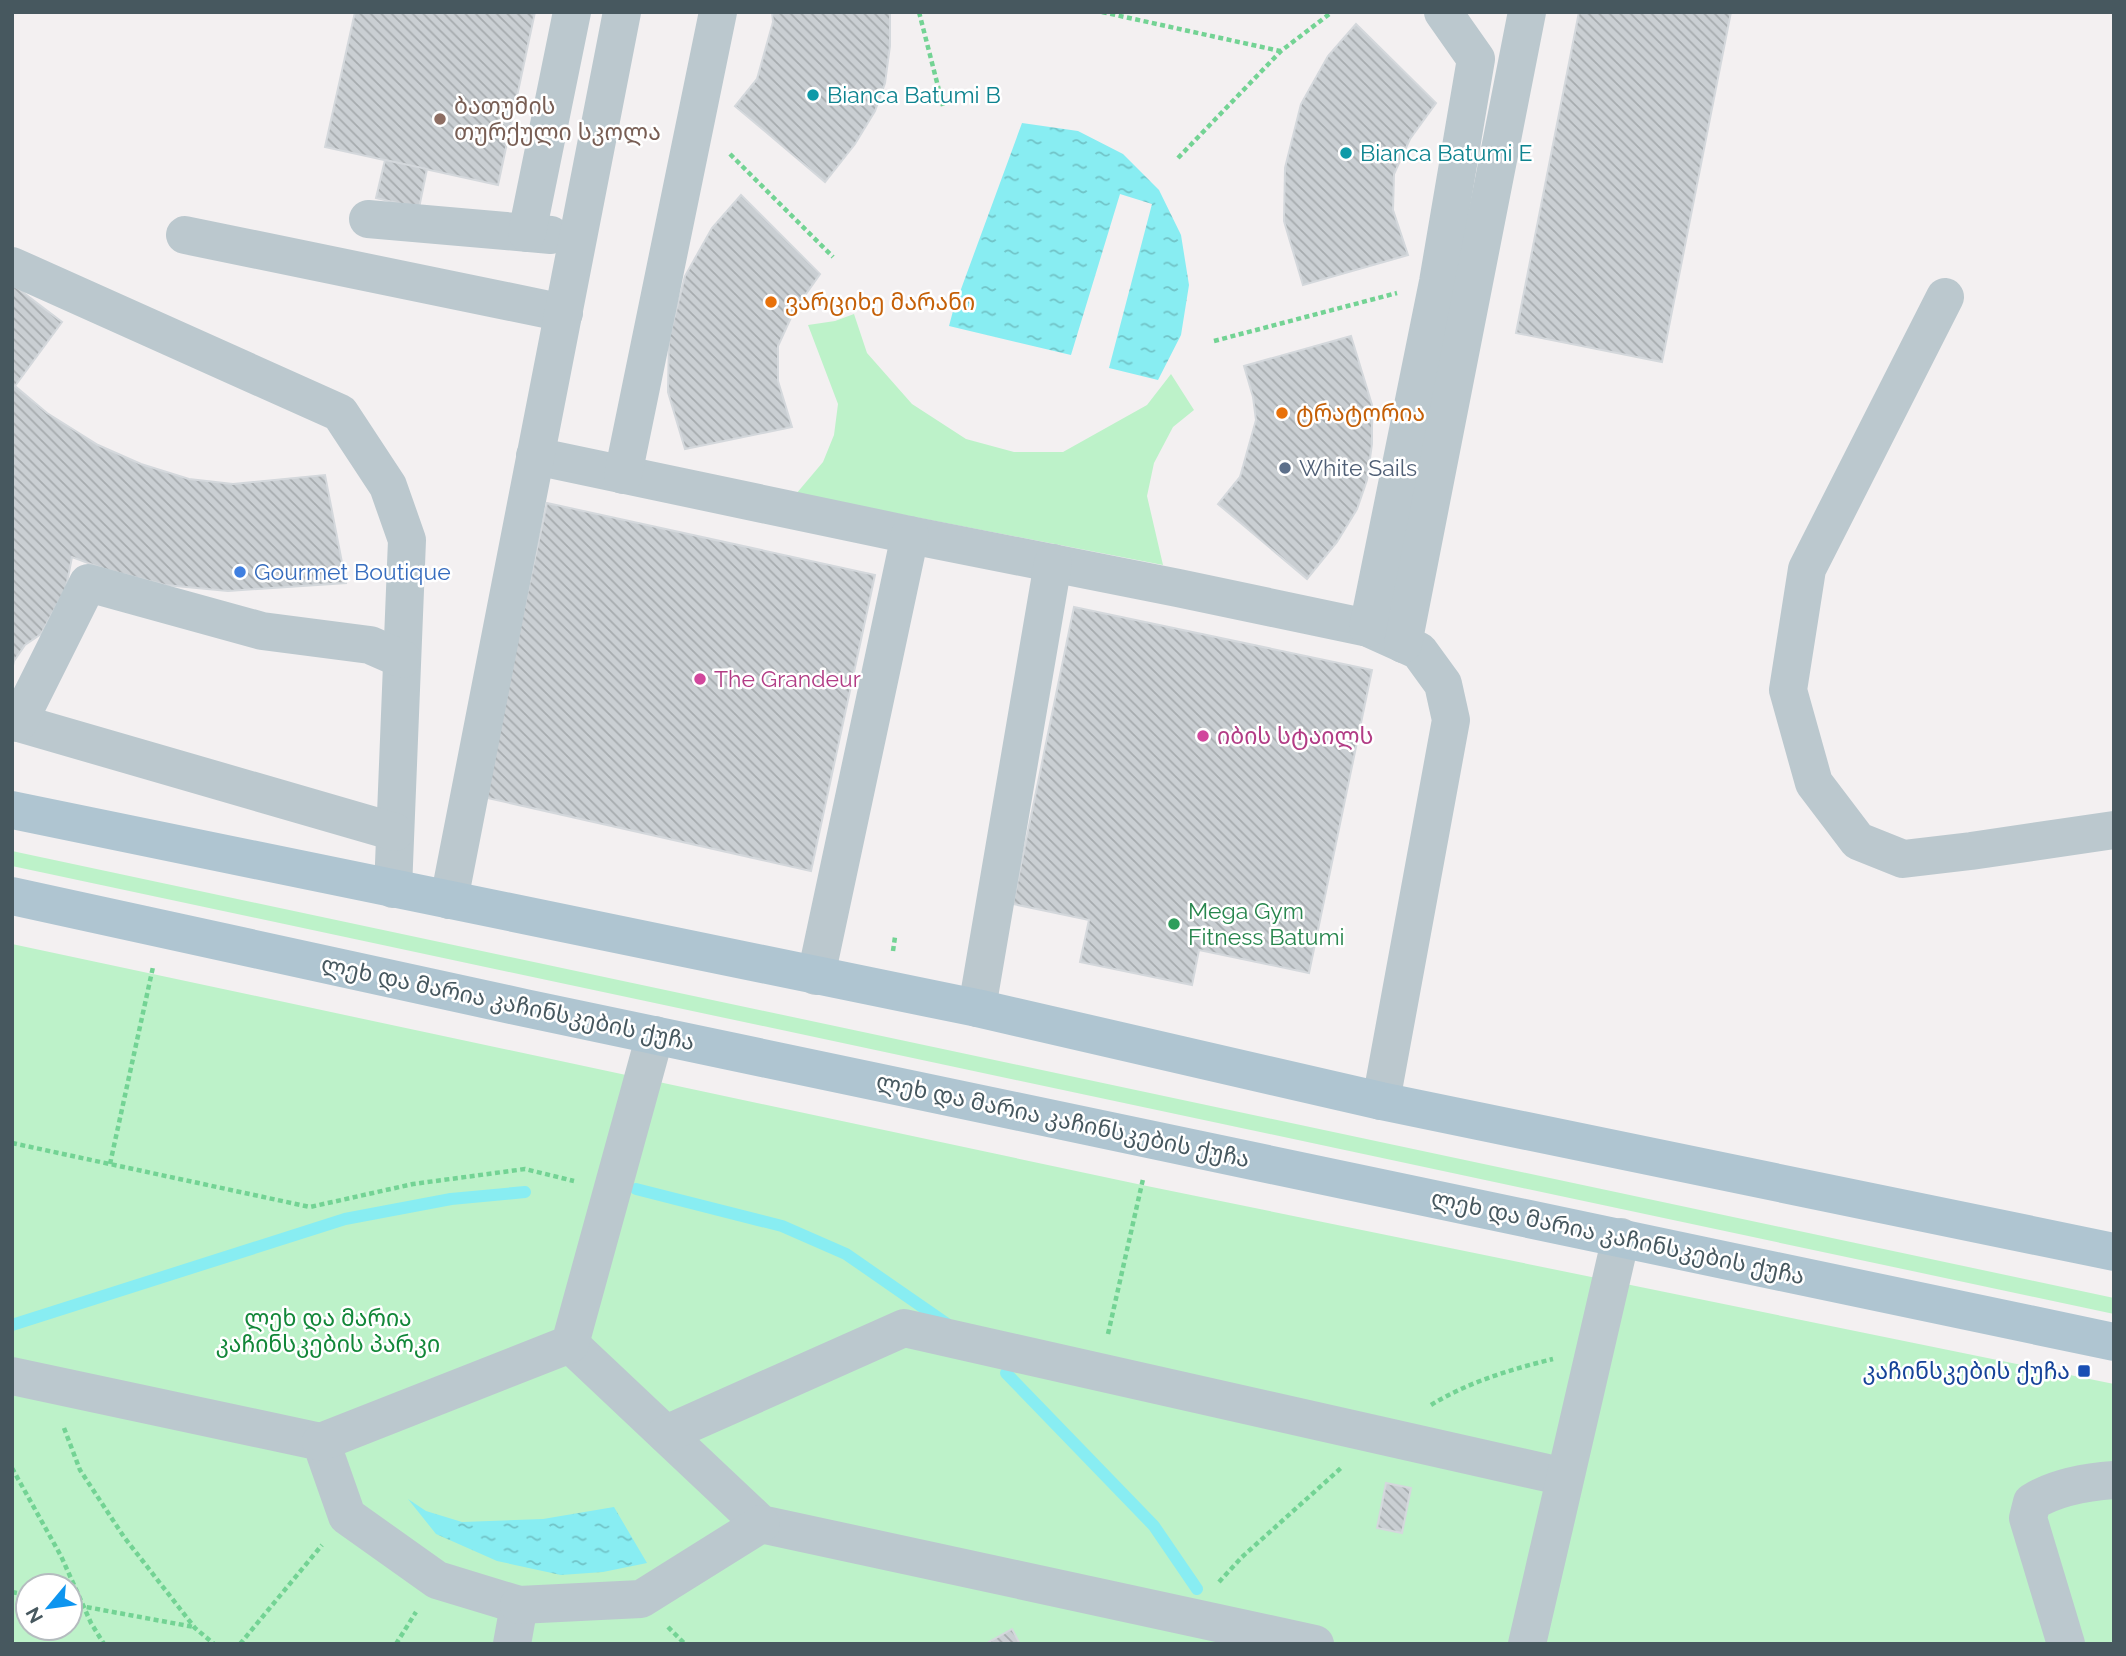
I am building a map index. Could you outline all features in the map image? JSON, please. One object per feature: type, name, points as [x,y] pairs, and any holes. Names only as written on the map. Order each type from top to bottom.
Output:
[{"type":"main road","points":[[12,810],[977,1008],[1381,1101],[2114,1252]]},
{"type":"main road","name":"ლეხ და მარია კაჩინსკების ქუჩა","points":[[12,896],[655,1035],[2114,1342]]},
{"type":"street","points":[[527,233],[572,12]]},
{"type":"street","points":[[449,900],[622,12]]},
{"type":"street","points":[[623,475],[718,12]]},
{"type":"street","points":[[1368,628],[1438,282],[1476,58],[1443,12]]},
{"type":"street","points":[[1403,644],[1527,12]]},
{"type":"street","points":[[368,219],[577,237]]},
{"type":"street","points":[[185,235],[564,313]]},
{"type":"street","points":[[12,266],[340,413],[388,486],[407,540],[393,889]]},
{"type":"street","points":[[1945,297],[1807,569],[1788,690],[1814,783],[1858,841],[1903,859],[2114,830]]},
{"type":"street","points":[[535,456],[1368,628],[1419,651],[1443,684],[1451,720],[1381,1101]]},
{"type":"street","points":[[816,976],[910,535]]},
{"type":"street","points":[[977,1008],[1053,563]]},
{"type":"street","points":[[395,832],[15,722],[88,583],[262,631],[370,645],[402,659]]},
{"type":"street","points":[[570,1344],[655,1035]]},
{"type":"street","points":[[1527,1644],[1621,1237]]},
{"type":"street","points":[[666,1434],[904,1328],[1565,1477]]},
{"type":"street","points":[[570,1344],[761,1524],[1315,1644]]},
{"type":"street","points":[[12,1376],[321,1442],[570,1344]]},
{"type":"street","points":[[321,1442],[346,1516],[437,1580],[519,1605],[641,1599],[761,1524]]},
{"type":"street","points":[[2066,1644],[2028,1518],[2032,1502],[2046,1494],[2078,1485],[2114,1480]]},
{"type":"street","points":[[512,1644],[519,1605]]},
{"type":"path","points":[[919,12],[943,106]]},
{"type":"path","points":[[1102,12],[1281,51]]},
{"type":"path","points":[[1178,158],[1281,51],[1332,12]]},
{"type":"path","points":[[696,120],[833,257]]},
{"type":"path","points":[[1214,341],[1438,282]]},
{"type":"path","points":[[110,1164],[153,967]]},
{"type":"path","points":[[1099,1373],[1152,1139]]},
{"type":"path","points":[[12,1143],[310,1207],[413,1184],[524,1169],[612,1191]]},
{"type":"path","points":[[1187,1616],[1242,1557],[1347,1463],[1439,1400],[1517,1368],[1564,1356],[1592,1359]]},
{"type":"path","points":[[50,1384],[80,1470],[124,1538],[195,1628],[214,1644]]},
{"type":"path","points":[[12,1468],[68,1572]]},
{"type":"path","points":[[240,1644],[346,1516]]},
{"type":"path","points":[[84,1607],[195,1628]]},
{"type":"path","points":[[84,1609],[104,1644]]},
{"type":"green space","points":[[854,314],[867,353],[912,404],[966,439],[1014,452],[1063,452],[1147,405],[1171,374],[1194,410],[1173,427],[1154,463],[1147,496],[1163,565],[796,494],[823,462],[834,435],[838,404],[808,325],[835,321]]},
{"type":"green space","points":[[12,851],[2114,1298],[2114,1314],[12,866]]},
{"type":"green space","name":"ლეხ და მარია კაჩინსკების პარკი","points":[[12,944],[1142,1185],[2114,1384],[2114,1644],[12,1644]]},
{"type":"water","points":[[1022,123],[1078,131],[1123,154],[1159,190],[1181,235],[1189,285],[1181,335],[1158,380],[1109,368],[1152,204],[1120,194],[1071,355],[949,326]]},
{"type":"water","points":[[408,1499],[426,1511],[462,1522],[543,1519],[614,1507],[647,1563],[603,1572],[561,1575],[497,1561],[436,1534]]},
{"type":"building","points":[[355,12],[535,12],[498,185],[325,147]]},
{"type":"building","name":"Bianca Batumi B","points":[[772,12],[890,12],[890,46],[885,83],[875,111],[855,144],[825,182],[735,106],[757,79],[773,22]]},
{"type":"building","points":[[1579,12],[1731,12],[1662,362],[1516,333]]},
{"type":"building","name":"Bianca Batumi E","points":[[1356,24],[1436,103],[1410,139],[1394,174],[1393,210],[1408,255],[1303,285],[1284,221],[1285,168],[1301,104],[1328,56]]},
{"type":"building","points":[[385,160],[427,169],[419,208],[376,198]]},
{"type":"building","points":[[741,195],[820,274],[794,311],[778,346],[778,381],[792,427],[685,449],[668,392],[669,339],[685,276],[712,228]]},
{"type":"building","points":[[12,284],[62,322],[15,386],[47,413],[98,445],[141,464],[189,479],[233,484],[325,475],[346,583],[228,591],[165,585],[104,569],[72,557],[66,588],[41,634],[25,645],[14,661],[12,670]]},
{"type":"building","points":[[1351,336],[1372,405],[1372,444],[1367,480],[1357,509],[1337,542],[1307,579],[1218,504],[1240,477],[1256,420],[1244,366]]},
{"type":"building","points":[[547,503],[875,575],[811,871],[483,797]]},
{"type":"building","name":"იბის სტაილს","points":[[1074,607],[1372,670],[1309,973],[1199,950],[1192,985],[1080,962],[1089,920],[1013,904]]},
{"type":"building","points":[[1386,1483],[1411,1488],[1402,1533],[1377,1528]]},
{"type":"building","points":[[1012,1629],[1020,1644],[990,1644],[989,1642]]},
{"type":"waterway","points":[[636,1189],[782,1226],[846,1254],[947,1324]]},
{"type":"waterway","points":[[12,1325],[345,1219],[451,1199],[525,1192]]},
{"type":"waterway","points":[[1006,1373],[1154,1526],[1197,1589]]},
{"type":"place","name":"Bianca Batumi B","points":[[813,95]]},
{"type":"place","name":"ბათუმის თურქული სკოლა","points":[[440,119]]},
{"type":"place","name":"Bianca Batumi E","points":[[1346,153]]},
{"type":"place","name":"ვარციხე მარანი","points":[[771,302]]},
{"type":"place","name":"ტრატორია","points":[[1282,413]]},
{"type":"place","name":"White Sails","points":[[1285,468]]},
{"type":"place","name":"Gourmet Boutique","points":[[240,572]]},
{"type":"place","name":"The Grandeur","points":[[700,679]]},
{"type":"place","name":"იბის სტაილს","points":[[1203,736]]},
{"type":"place","name":"Mega Gym Fitness Batumi","points":[[1174,924]]},
{"type":"place","name":"კაჩინსკების ქუჩა","points":[[2084,1371]]}]
